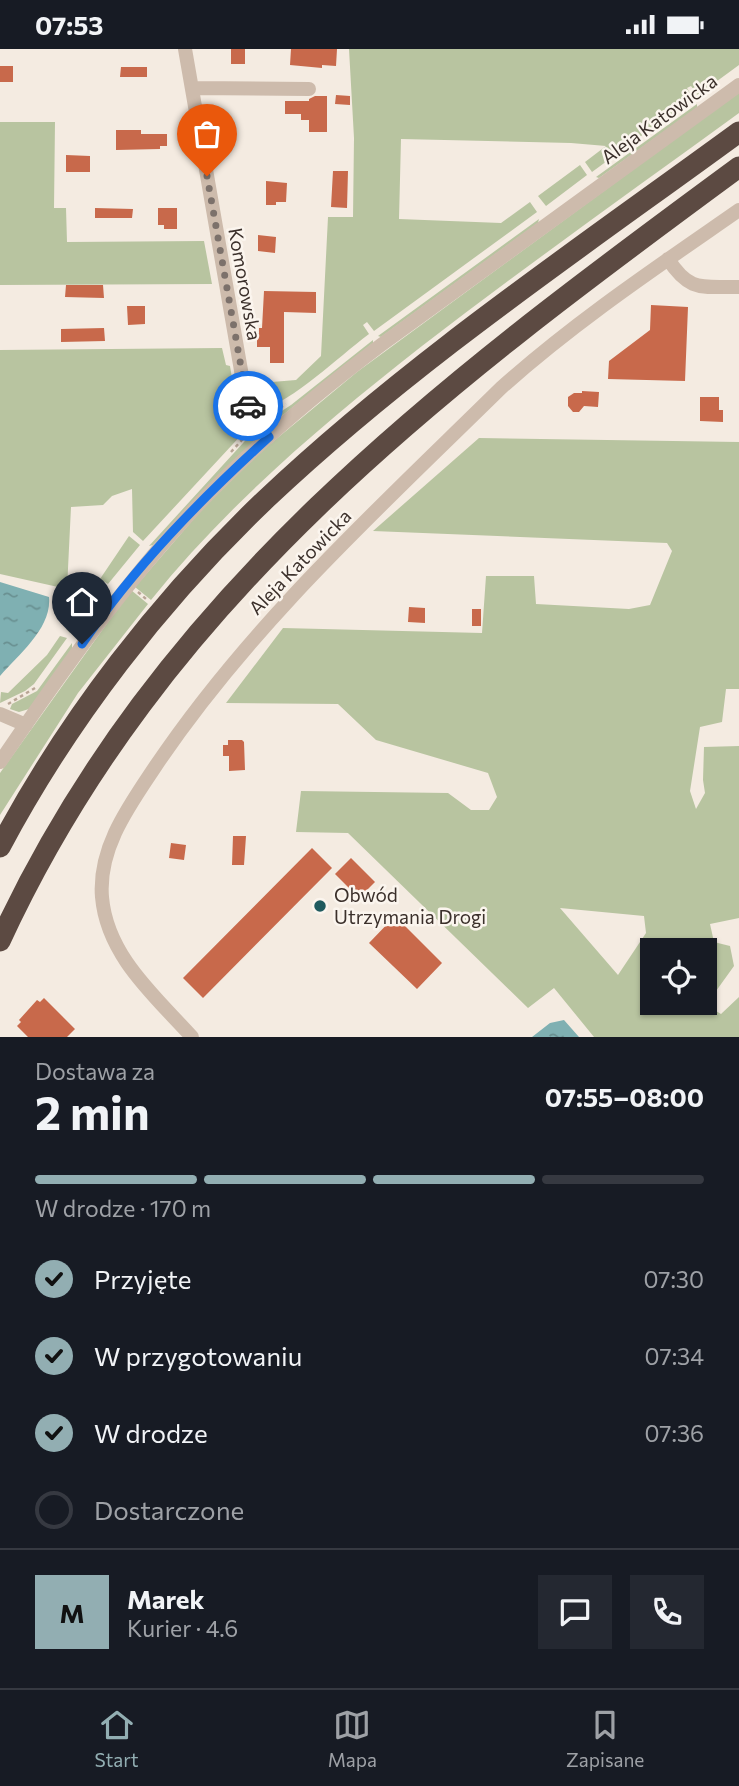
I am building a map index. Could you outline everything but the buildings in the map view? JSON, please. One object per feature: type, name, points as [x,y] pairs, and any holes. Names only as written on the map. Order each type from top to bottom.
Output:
[{"type":"highway","points":[[0,847],[55,754],[130,650],[177,592],[266,499],[326,445],[424,365],[739,132]]},
{"type":"highway","points":[[0,941],[18,902],[66,815],[115,739],[187,645],[251,572],[351,473],[484,359],[598,270],[739,167]]},
{"type":"street","name":"Komorowska","points":[[185,49],[246,399],[251,414],[269,437]]},
{"type":"street","name":"Aleja Katowicka","points":[[0,762],[87,637],[133,579],[198,505],[269,437],[371,352],[739,85]]},
{"type":"street","points":[[192,88],[309,89]]},
{"type":"street","name":"Aleja Katowicka","points":[[192,1037],[127,963],[108,926],[102,894],[108,847],[127,811],[174,739],[240,654],[304,584],[529,363],[597,308],[739,209]]},
{"type":"street","points":[[668,259],[677,274],[688,283],[739,287]]},
{"type":"street","points":[[3,710],[26,725]]},
{"type":"path","points":[[137,591],[146,599]]},
{"type":"path","points":[[3,710],[10,701],[28,694],[37,685]]},
{"type":"green space","points":[[349,49],[739,49],[739,65],[698,95],[691,86],[687,88],[693,98],[592,172],[585,162],[606,146],[401,139],[399,219],[501,223],[530,202],[537,212],[374,331],[367,322],[363,325],[369,334],[287,398],[259,412],[249,384],[296,380],[321,356],[328,217],[353,217],[354,138]]},
{"type":"green space","points":[[739,92],[739,113],[461,316],[314,434],[245,497],[181,564],[151,600],[135,587],[204,507],[263,450],[357,372]]},
{"type":"green space","points":[[697,104],[697,108],[599,178],[596,177]]},
{"type":"green space","points":[[0,122],[55,122],[54,208],[66,208],[67,242],[204,241],[212,284],[0,285]]},
{"type":"green space","points":[[580,165],[587,175],[546,206],[538,196]]},
{"type":"green space","points":[[539,219],[538,223],[381,337],[378,336]]},
{"type":"green space","points":[[373,340],[373,343],[278,419],[268,420],[291,405]]},
{"type":"green space","points":[[222,348],[226,365],[230,366],[236,402],[245,431],[143,541],[133,532],[132,489],[112,496],[103,505],[71,507],[67,589],[0,574],[0,350]]},
{"type":"green space","points":[[254,431],[255,440],[153,545],[149,546]]},
{"type":"green space","points":[[479,438],[739,442],[739,689],[726,689],[722,722],[700,727],[690,791],[696,809],[705,793],[704,747],[739,746],[739,918],[710,924],[713,938],[643,938],[646,933],[644,916],[560,908],[618,975],[640,942],[640,1015],[717,1015],[717,1012],[721,1014],[739,997],[739,1037],[594,1037],[554,988],[528,1008],[348,833],[296,832],[301,791],[448,793],[471,810],[489,810],[497,797],[488,773],[376,740],[338,704],[226,703],[283,628],[482,633],[486,576],[534,576],[536,604],[629,609],[650,605],[672,551],[667,543],[373,531]]},
{"type":"green space","points":[[129,536],[140,545],[108,584],[100,579]]},
{"type":"green space","points":[[96,582],[104,589],[70,633],[66,629],[69,615]]},
{"type":"green space","points":[[131,590],[148,604],[78,693],[0,815],[0,773]]},
{"type":"green space","points":[[60,636],[67,638],[34,684],[0,703],[1,692],[8,693],[47,655]]},
{"type":"green space","points":[[72,643],[72,649],[29,709],[19,712],[10,709],[12,704],[37,691]]},
{"type":"green space","points":[[717,943],[730,946],[734,966],[717,990]]},
{"type":"water","points":[[0,582],[49,597],[49,608],[33,640],[0,676]]},
{"type":"water","points":[[564,1020],[579,1037],[532,1037],[550,1023]]},
{"type":"way so far","points":[[207,176],[248,406]]},
{"type":"place","name":"Obwód Utrzymania Drogi","points":[[320,906]]},
{"type":"route","points":[[82,644],[165,541],[245,458],[269,437],[248,406]]}]
